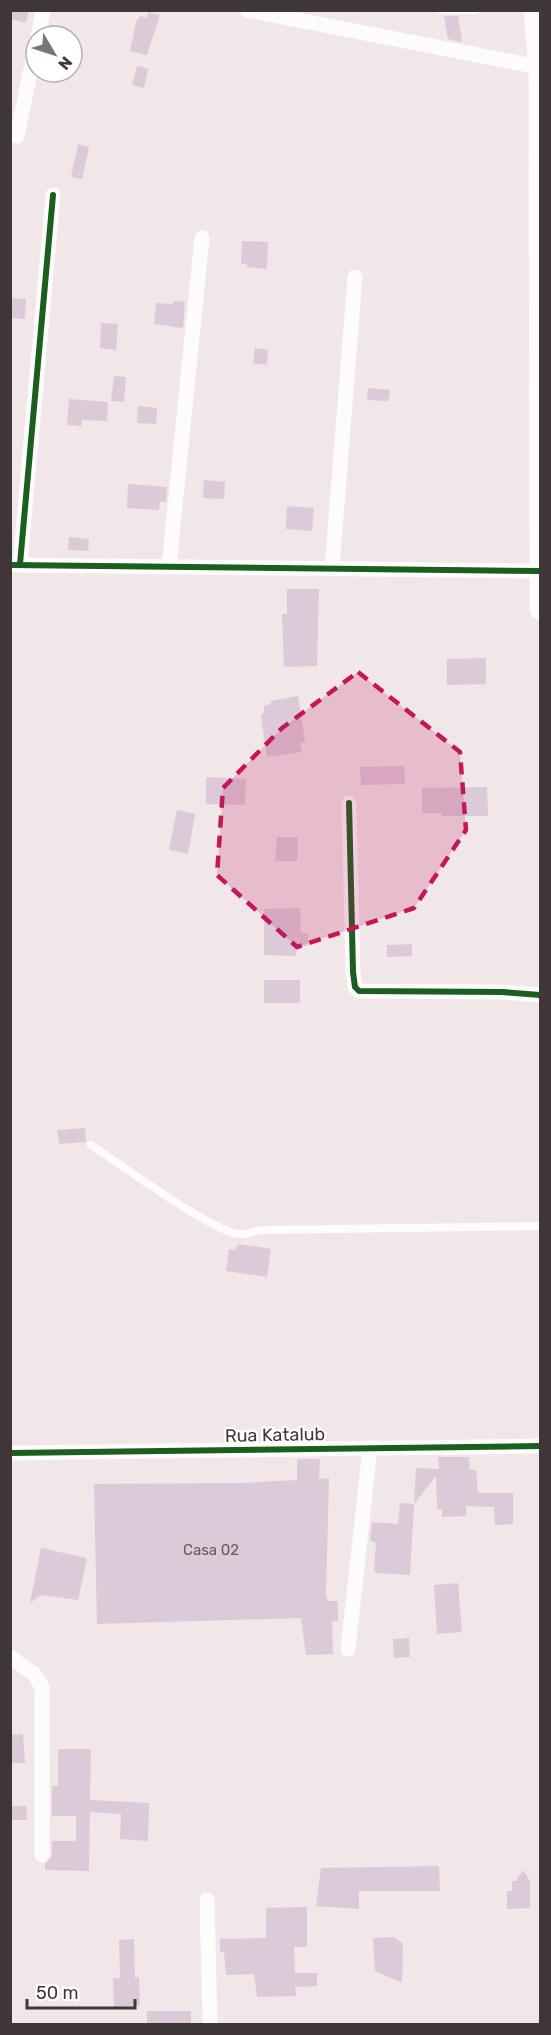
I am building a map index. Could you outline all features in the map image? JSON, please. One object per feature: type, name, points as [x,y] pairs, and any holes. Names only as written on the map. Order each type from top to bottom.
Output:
[{"type":"main road","points":[[534,10],[539,67],[540,609]]},
{"type":"street","points":[[247,10],[539,67]]},
{"type":"street","points":[[17,136],[28,84]]},
{"type":"street","points":[[53,195],[15,564],[540,571]]},
{"type":"street","points":[[169,566],[202,238]]},
{"type":"street","points":[[332,568],[355,277]]},
{"type":"street","points":[[350,802],[355,987],[367,993],[502,992],[540,995]]},
{"type":"street","name":"Rua Katalub","points":[[10,1453],[540,1446]]},
{"type":"street","points":[[348,1649],[370,1448]]},
{"type":"street","points":[[10,1657],[34,1674],[42,1687],[42,1855]]},
{"type":"street","points":[[207,1900],[210,2025]]},
{"type":"lane","points":[[441,10],[475,10]]},
{"type":"lane","points":[[91,1145],[175,1202],[227,1231],[239,1234],[262,1230],[540,1226]]},
{"type":"highlighted area","points":[[358,672],[460,752],[466,830],[414,908],[297,947],[217,875],[223,788],[282,728]]},
{"type":"building","points":[[10,10],[29,10],[26,23],[10,19]]},
{"type":"building","points":[[148,12],[160,15],[147,55],[130,51],[136,22],[140,16],[147,18]]},
{"type":"building","points":[[444,16],[458,16],[462,42],[448,39]]},
{"type":"building","points":[[137,66],[148,69],[144,88],[132,85]]},
{"type":"building","points":[[78,144],[89,147],[82,179],[71,177]]},
{"type":"building","points":[[242,241],[268,242],[267,269],[247,267],[247,264],[241,264]]},
{"type":"building","points":[[10,298],[26,299],[25,319],[10,318]]},
{"type":"building","points":[[174,301],[185,302],[183,328],[154,324],[156,303],[173,304]]},
{"type":"building","points":[[101,323],[118,324],[116,350],[100,348]]},
{"type":"building","points":[[255,348],[268,350],[267,365],[253,363]]},
{"type":"building","points":[[114,376],[126,377],[124,402],[111,401]]},
{"type":"building","points":[[368,388],[390,390],[388,401],[367,400]]},
{"type":"building","points":[[69,399],[108,402],[107,421],[82,420],[81,426],[67,425]]},
{"type":"building","points":[[138,406],[157,408],[156,424],[137,423]]},
{"type":"building","points":[[204,480],[225,482],[224,499],[203,498]]},
{"type":"building","points":[[128,484],[167,487],[166,502],[160,502],[159,510],[127,508]]},
{"type":"building","points":[[287,506],[314,508],[312,531],[286,529]]},
{"type":"building","points":[[69,537],[89,539],[88,551],[68,550]]},
{"type":"building","points":[[287,589],[319,589],[317,666],[284,667],[282,614],[287,614]]},
{"type":"building","points":[[486,658],[486,684],[447,685],[447,659]]},
{"type":"building","points":[[298,696],[305,742],[300,743],[302,752],[267,757],[261,716],[264,706],[271,704],[270,701]]},
{"type":"building","points":[[404,766],[405,784],[361,785],[360,767]]},
{"type":"building","points":[[206,777],[246,779],[245,805],[206,804]]},
{"type":"building","points":[[487,787],[488,816],[442,816],[442,813],[422,813],[422,788]]},
{"type":"building","points":[[177,810],[195,814],[188,854],[169,850]]},
{"type":"building","points":[[277,837],[298,837],[297,861],[275,861]]},
{"type":"building","points":[[300,908],[301,933],[308,933],[308,946],[297,946],[296,956],[264,955],[264,909]]},
{"type":"building","points":[[412,944],[412,956],[387,957],[387,945]]},
{"type":"building","points":[[264,980],[300,980],[300,1003],[264,1003]]},
{"type":"building","points":[[85,1128],[86,1142],[59,1144],[57,1130]]},
{"type":"building","points":[[239,1244],[271,1249],[267,1277],[226,1271],[229,1249],[234,1250]]},
{"type":"building","points":[[438,1457],[469,1457],[470,1470],[476,1470],[478,1493],[513,1493],[513,1524],[495,1525],[494,1507],[466,1506],[466,1516],[442,1517],[442,1509],[437,1509],[436,1476],[414,1504],[416,1468],[439,1469]]},
{"type":"building","points":[[297,1459],[320,1459],[319,1479],[329,1478],[326,1595],[328,1601],[338,1601],[338,1621],[332,1621],[333,1654],[306,1655],[301,1618],[97,1624],[94,1484],[242,1483],[297,1480]]},
{"type":"building","points":[[400,1503],[414,1504],[410,1575],[377,1573],[374,1570],[376,1543],[370,1540],[372,1522],[398,1524]]},
{"type":"building","points":[[41,1548],[87,1558],[78,1600],[41,1595],[30,1603]]},
{"type":"building","points":[[458,1583],[462,1632],[437,1634],[434,1585]]},
{"type":"building","points":[[409,1638],[410,1657],[394,1658],[393,1639]]},
{"type":"building","points":[[23,1734],[25,1763],[10,1763],[10,1735]]},
{"type":"building","points":[[58,1749],[91,1749],[90,1800],[149,1803],[148,1841],[120,1839],[121,1814],[90,1812],[89,1871],[45,1870],[45,1864],[52,1856],[52,1841],[76,1841],[76,1816],[52,1816],[52,1786],[58,1786]]},
{"type":"building","points":[[10,1806],[26,1806],[27,1820],[10,1820]]},
{"type":"building","points":[[439,1866],[440,1891],[359,1891],[359,1909],[316,1906],[321,1868]]},
{"type":"building","points":[[523,1870],[530,1881],[530,1908],[507,1909],[507,1891],[512,1891],[512,1881],[516,1881]]},
{"type":"building","points":[[307,1907],[307,1947],[294,1947],[295,1973],[317,1973],[317,1986],[295,1987],[296,1996],[257,1997],[254,1974],[226,1975],[224,1952],[220,1952],[220,1939],[266,1938],[266,1908]]},
{"type":"building","points":[[394,1937],[403,1944],[402,1983],[375,1971],[373,1938]]},
{"type":"building","points":[[134,1939],[135,1978],[139,1977],[140,2006],[114,2007],[113,1978],[120,1978],[119,1940]]},
{"type":"building","points":[[147,2011],[191,2011],[190,2025],[147,2025]]},
{"type":"cycle path","points":[[20,564],[53,195]]},
{"type":"cycle path","points":[[10,565],[540,571]]},
{"type":"cycle path","points":[[349,803],[355,987],[359,991],[502,992],[540,995]]},
{"type":"cycle path","points":[[10,1453],[540,1446]]}]
